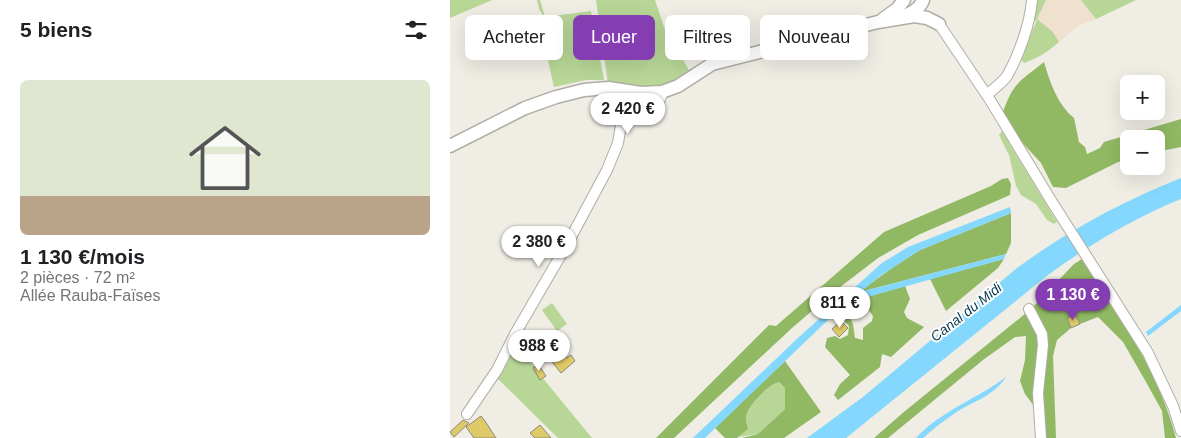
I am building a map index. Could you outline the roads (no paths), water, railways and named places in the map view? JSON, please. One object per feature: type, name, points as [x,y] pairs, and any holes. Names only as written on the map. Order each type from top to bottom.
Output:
[{"type":"street","points":[[899,18],[911,14],[919,7],[923,0],[986,95],[1148,353],[1173,406],[1181,431]]},
{"type":"street","points":[[986,95],[1006,77],[1017,54],[1030,16],[1032,0]]},
{"type":"street","points":[[878,22],[890,15],[904,2]]},
{"type":"street","points":[[450,146],[525,108],[584,90],[608,88],[641,93],[662,92],[678,86],[712,64],[878,22],[914,16],[927,18],[939,24]]},
{"type":"street","points":[[608,88],[609,102],[621,125]]},
{"type":"street","points":[[467,414],[496,370],[607,170],[618,143],[621,125],[627,118],[657,103],[662,92]]},
{"type":"street","points":[[1029,309],[1042,334],[1043,345],[1038,393],[1041,438]]},
{"type":"water","name":"Canal du Midi","points":[[1181,178],[1181,199],[1112,233],[1048,275],[846,438],[807,438],[863,397],[1017,268],[1037,254],[1096,218],[1137,197]]},
{"type":"water","points":[[1010,207],[1011,213],[920,250],[880,276],[863,290],[1006,254],[1004,259],[867,297],[848,306],[830,318],[705,438],[693,438],[800,336],[882,263],[908,247]]},
{"type":"water","points":[[1181,305],[1181,311],[1148,336],[1146,332]]},
{"type":"water","points":[[1006,377],[991,393],[958,411],[923,438],[916,438],[948,412]]}]
